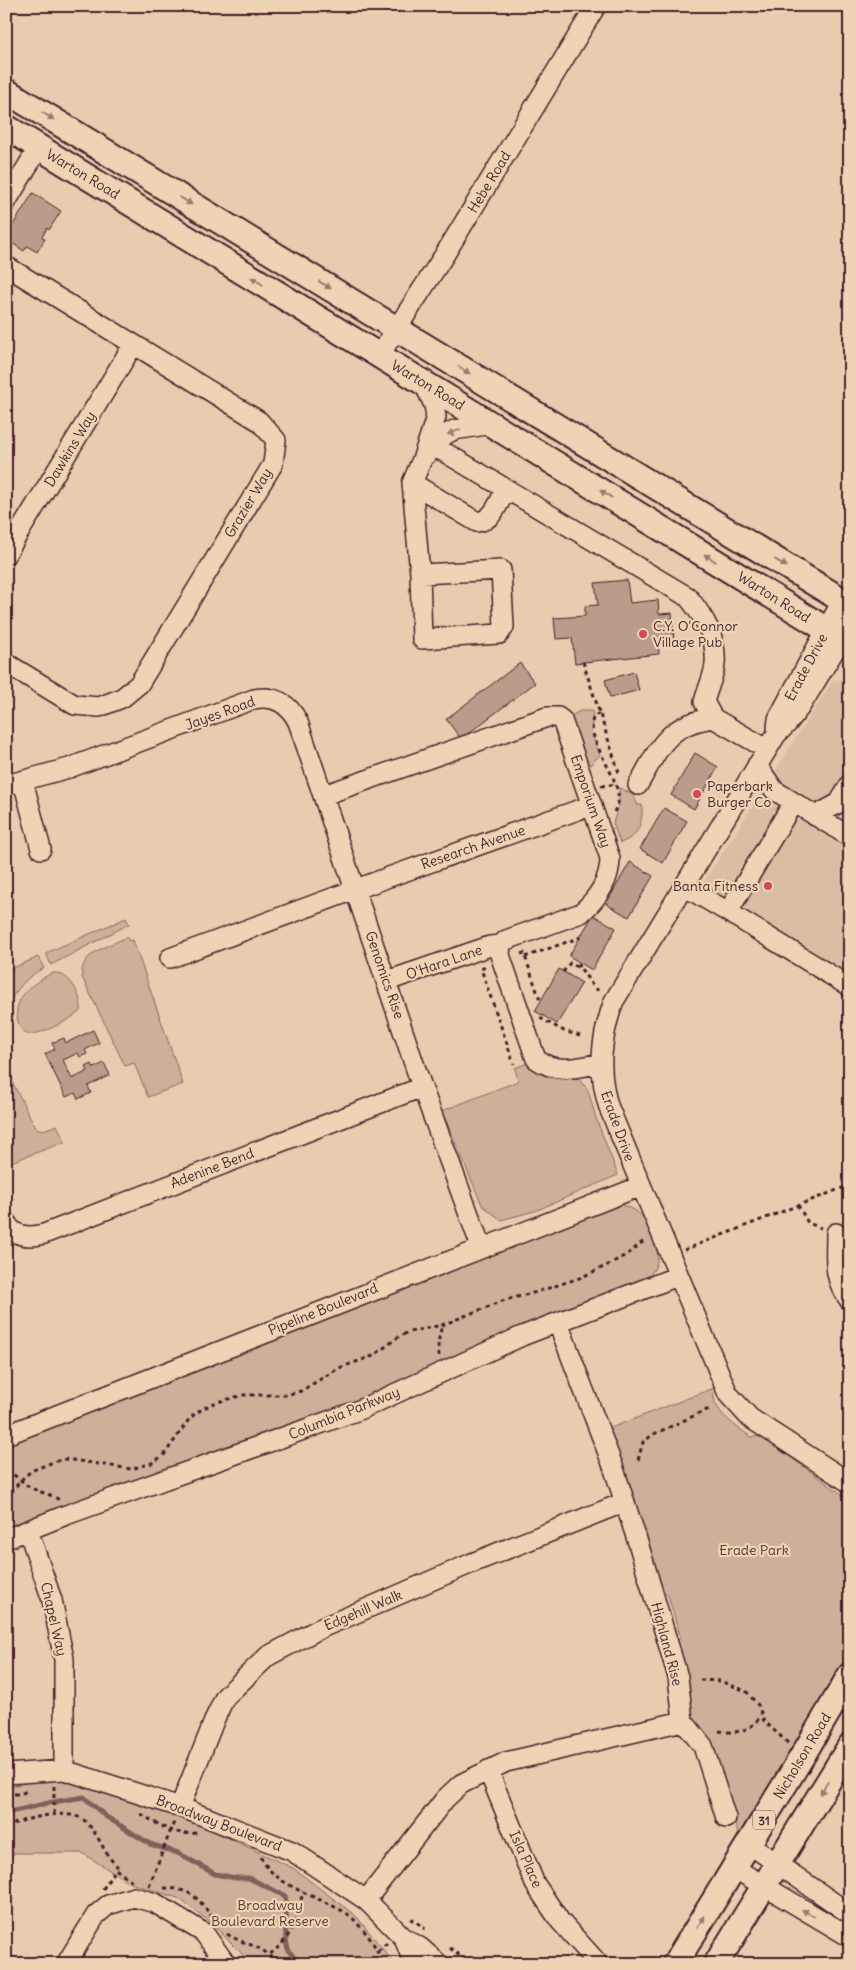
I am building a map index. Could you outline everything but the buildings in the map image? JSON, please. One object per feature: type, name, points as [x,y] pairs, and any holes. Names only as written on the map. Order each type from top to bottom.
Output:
[{"type":"main road","points":[[6,90],[846,603]]},
{"type":"main road","name":"Warton Road","points":[[6,127],[379,356],[841,634]]},
{"type":"main road","name":"Nicholson Road","points":[[675,1964],[750,1844],[850,1675]]},
{"type":"main road","name":"31","points":[[716,1964],[850,1746]]},
{"type":"street","name":"Hebe Road","points":[[379,356],[445,254],[596,6]]},
{"type":"street","points":[[6,202],[39,147]]},
{"type":"street","name":"Grazier Way","points":[[6,266],[259,421],[276,440],[272,464],[139,684],[122,698],[99,707],[75,704],[6,663]]},
{"type":"street","name":"Dawkins Way","points":[[6,554],[133,345]]},
{"type":"street","points":[[423,382],[434,405],[436,417],[429,452]]},
{"type":"street","points":[[420,574],[501,570],[504,627],[499,634],[422,639],[420,574],[412,483],[429,452],[445,435],[454,430],[493,424]]},
{"type":"street","points":[[429,452],[506,489],[688,597],[704,617],[713,639],[715,664],[704,702],[713,718],[767,750],[774,790],[850,837]]},
{"type":"street","points":[[412,483],[477,522],[488,519],[506,489]]},
{"type":"street","name":"Erade Drive","points":[[846,603],[841,634],[800,706],[767,750],[614,1001],[604,1031],[601,1046],[601,1064],[605,1095],[722,1384],[740,1410],[758,1424],[850,1483]]},
{"type":"street","name":"Jayes Road","points":[[41,849],[15,783],[69,768],[262,698],[279,700],[293,712],[298,722],[355,889]]},
{"type":"street","name":"Emporium Way","points":[[324,795],[553,716],[558,717],[565,724],[594,797],[610,858],[610,871],[604,884],[589,906],[581,913],[506,940],[501,945]]},
{"type":"street","points":[[629,785],[664,740],[677,729],[713,718]]},
{"type":"street","points":[[815,816],[844,806],[850,784]]},
{"type":"street","name":"Research Avenue","points":[[355,889],[594,797]]},
{"type":"street","points":[[728,912],[793,803]]},
{"type":"street","points":[[684,886],[850,987]]},
{"type":"street","points":[[170,958],[355,889]]},
{"type":"street","name":"Genomics Rise","points":[[355,889],[422,1087],[481,1247]]},
{"type":"street","points":[[501,945],[500,955],[536,1059],[544,1064],[563,1069],[601,1064]]},
{"type":"street","name":"O'Hara Lane","points":[[387,981],[490,946],[501,945]]},
{"type":"street","name":"Adenine Bend","points":[[6,1222],[14,1232],[23,1236],[34,1237],[44,1234],[422,1087]]},
{"type":"street","name":"Pipeline Boulevard","points":[[6,1435],[481,1247],[641,1186]]},
{"type":"street","points":[[836,1232],[836,1274],[841,1290],[850,1301]]},
{"type":"street","name":"Columbia Parkway","points":[[6,1538],[359,1410],[522,1336],[678,1276]]},
{"type":"street","name":"Highland Rise","points":[[558,1323],[614,1466],[678,1677],[683,1721]]},
{"type":"street","name":"Edgehill Walk","points":[[180,1807],[225,1697],[268,1656],[319,1629],[472,1563],[625,1502]]},
{"type":"street","name":"Chapel Way","points":[[28,1530],[52,1600],[64,1659],[63,1777]]},
{"type":"street","points":[[366,1900],[445,1798],[461,1784],[506,1762],[683,1721],[703,1746],[726,1818]]},
{"type":"street","name":"Isla Place","points":[[488,1770],[535,1884],[560,1921],[597,1962]]},
{"type":"street","name":"Broadway Boulevard","points":[[6,1774],[63,1777],[180,1807],[292,1851],[366,1900],[416,1964]]},
{"type":"street","points":[[750,1844],[850,1914]]},
{"type":"street","points":[[734,1868],[850,1937]]},
{"type":"street","points":[[66,1964],[96,1915],[108,1905],[134,1897],[143,1888],[155,1904],[204,1933],[226,1964]]},
{"type":"street","name":"Broadway Boulevard","points":[[396,1940],[421,1948],[439,1964]]},
{"type":"path","points":[[583,662],[619,773]]},
{"type":"path","points":[[599,713],[593,718],[592,732],[615,783],[617,805],[615,811],[609,817]]},
{"type":"path","points":[[594,797],[615,783],[629,785]]},
{"type":"path","points":[[525,957],[580,937]]},
{"type":"path","points":[[563,972],[570,963],[581,969],[594,988],[603,992]]},
{"type":"path","points":[[578,967],[580,963]]},
{"type":"path","points":[[538,1013],[536,1016],[564,1031],[580,1036]]},
{"type":"path","points":[[670,1256],[850,1185]]},
{"type":"path","points":[[798,1205],[808,1223],[836,1232]]},
{"type":"path","points":[[6,1500],[21,1480],[31,1471],[66,1459],[131,1468],[152,1463],[164,1455],[183,1426],[202,1409],[229,1398],[243,1395],[286,1395],[301,1391],[339,1368],[373,1356],[400,1336],[409,1332],[442,1324],[504,1300],[538,1292],[582,1277],[610,1264],[641,1243],[652,1240]]},
{"type":"path","points":[[442,1324],[438,1343],[442,1364]]},
{"type":"path","points":[[638,1460],[643,1442],[654,1434],[709,1409]]},
{"type":"path","points":[[6,1472],[21,1480],[27,1486],[49,1494],[62,1503]]},
{"type":"path","points":[[700,1680],[720,1681],[746,1691],[758,1705],[761,1715],[770,1729],[792,1747]]},
{"type":"path","points":[[719,1732],[746,1730],[758,1721],[761,1715]]},
{"type":"path","points":[[46,1785],[63,1777]]},
{"type":"path","points":[[6,1794],[19,1794],[34,1789]]},
{"type":"path","points":[[54,1789],[54,1814]]},
{"type":"path","points":[[139,1813],[180,1834],[201,1832]]},
{"type":"path","points":[[6,1828],[22,1820],[54,1814],[76,1815],[84,1820],[96,1834],[107,1857],[117,1866],[114,1868],[126,1878],[143,1888],[183,1890],[191,1893],[201,1902],[215,1921]]},
{"type":"path","points":[[143,1888],[159,1862],[170,1833]]},
{"type":"path","points":[[258,1851],[268,1869],[287,1883],[348,1914],[360,1926],[378,1951],[381,1964]]},
{"type":"path","points":[[270,1954],[289,1935],[296,1921],[302,1891]]},
{"type":"path","points":[[220,1928],[238,1942],[256,1946],[270,1954],[276,1964]]},
{"type":"path","points":[[378,1951],[396,1940]]},
{"type":"shaded area","points":[[850,678],[850,990],[695,896],[832,682]]},
{"type":"green space","points":[[580,711],[593,711],[591,732],[600,755],[587,768],[569,717]]},
{"type":"green space","points":[[620,788],[633,795],[638,805],[642,805],[642,818],[635,833],[620,843],[613,823],[619,804]]},
{"type":"green space","points":[[126,918],[129,924],[51,965],[46,953]]},
{"type":"green space","points":[[127,937],[129,941],[133,940],[183,1084],[148,1097],[134,1063],[125,1066],[82,977],[85,962],[90,956],[103,947]]},
{"type":"green space","points":[[38,957],[44,968],[27,980],[6,1007],[6,971]]},
{"type":"green space","points":[[53,973],[64,976],[69,980],[77,991],[81,1010],[56,1026],[27,1034],[18,1023],[18,1005],[26,991]]},
{"type":"green space","points":[[530,1062],[554,1077],[578,1078],[588,1090],[596,1118],[618,1175],[535,1211],[501,1220],[482,1205],[442,1111],[518,1081],[515,1068]]},
{"type":"green space","points":[[6,1070],[36,1128],[43,1130],[57,1125],[65,1142],[6,1164]]},
{"type":"green space","points":[[618,1204],[630,1208],[641,1215],[655,1241],[657,1261],[655,1268],[648,1278],[345,1407],[6,1530],[6,1442]]},
{"type":"green space","name":"Erade Park","points":[[714,1388],[716,1403],[725,1417],[731,1422],[751,1437],[761,1436],[850,1500],[850,1651],[668,1964],[662,1964],[739,1837],[710,1742],[691,1714],[689,1689],[676,1645],[680,1636],[668,1595],[661,1589],[608,1429]]},
{"type":"green space","name":"Broadway Boulevard Reserve","points":[[76,1778],[189,1820],[293,1868],[356,1916],[395,1964],[246,1964],[242,1954],[209,1921],[178,1898],[130,1883],[82,1853],[14,1853],[6,1865],[6,1787],[30,1782]]},
{"type":"waterway","points":[[6,1813],[84,1797],[105,1816],[150,1844],[178,1853],[215,1874],[236,1878],[249,1878],[285,1896],[287,1945],[289,1951],[299,1964]]},
{"type":"place","name":"C.Y. O'Connor Village Pub","points":[[643,634]]},
{"type":"place","name":"Paperbark Burger Co","points":[[697,794]]},
{"type":"place","name":"Banta Fitness","points":[[768,886]]}]
